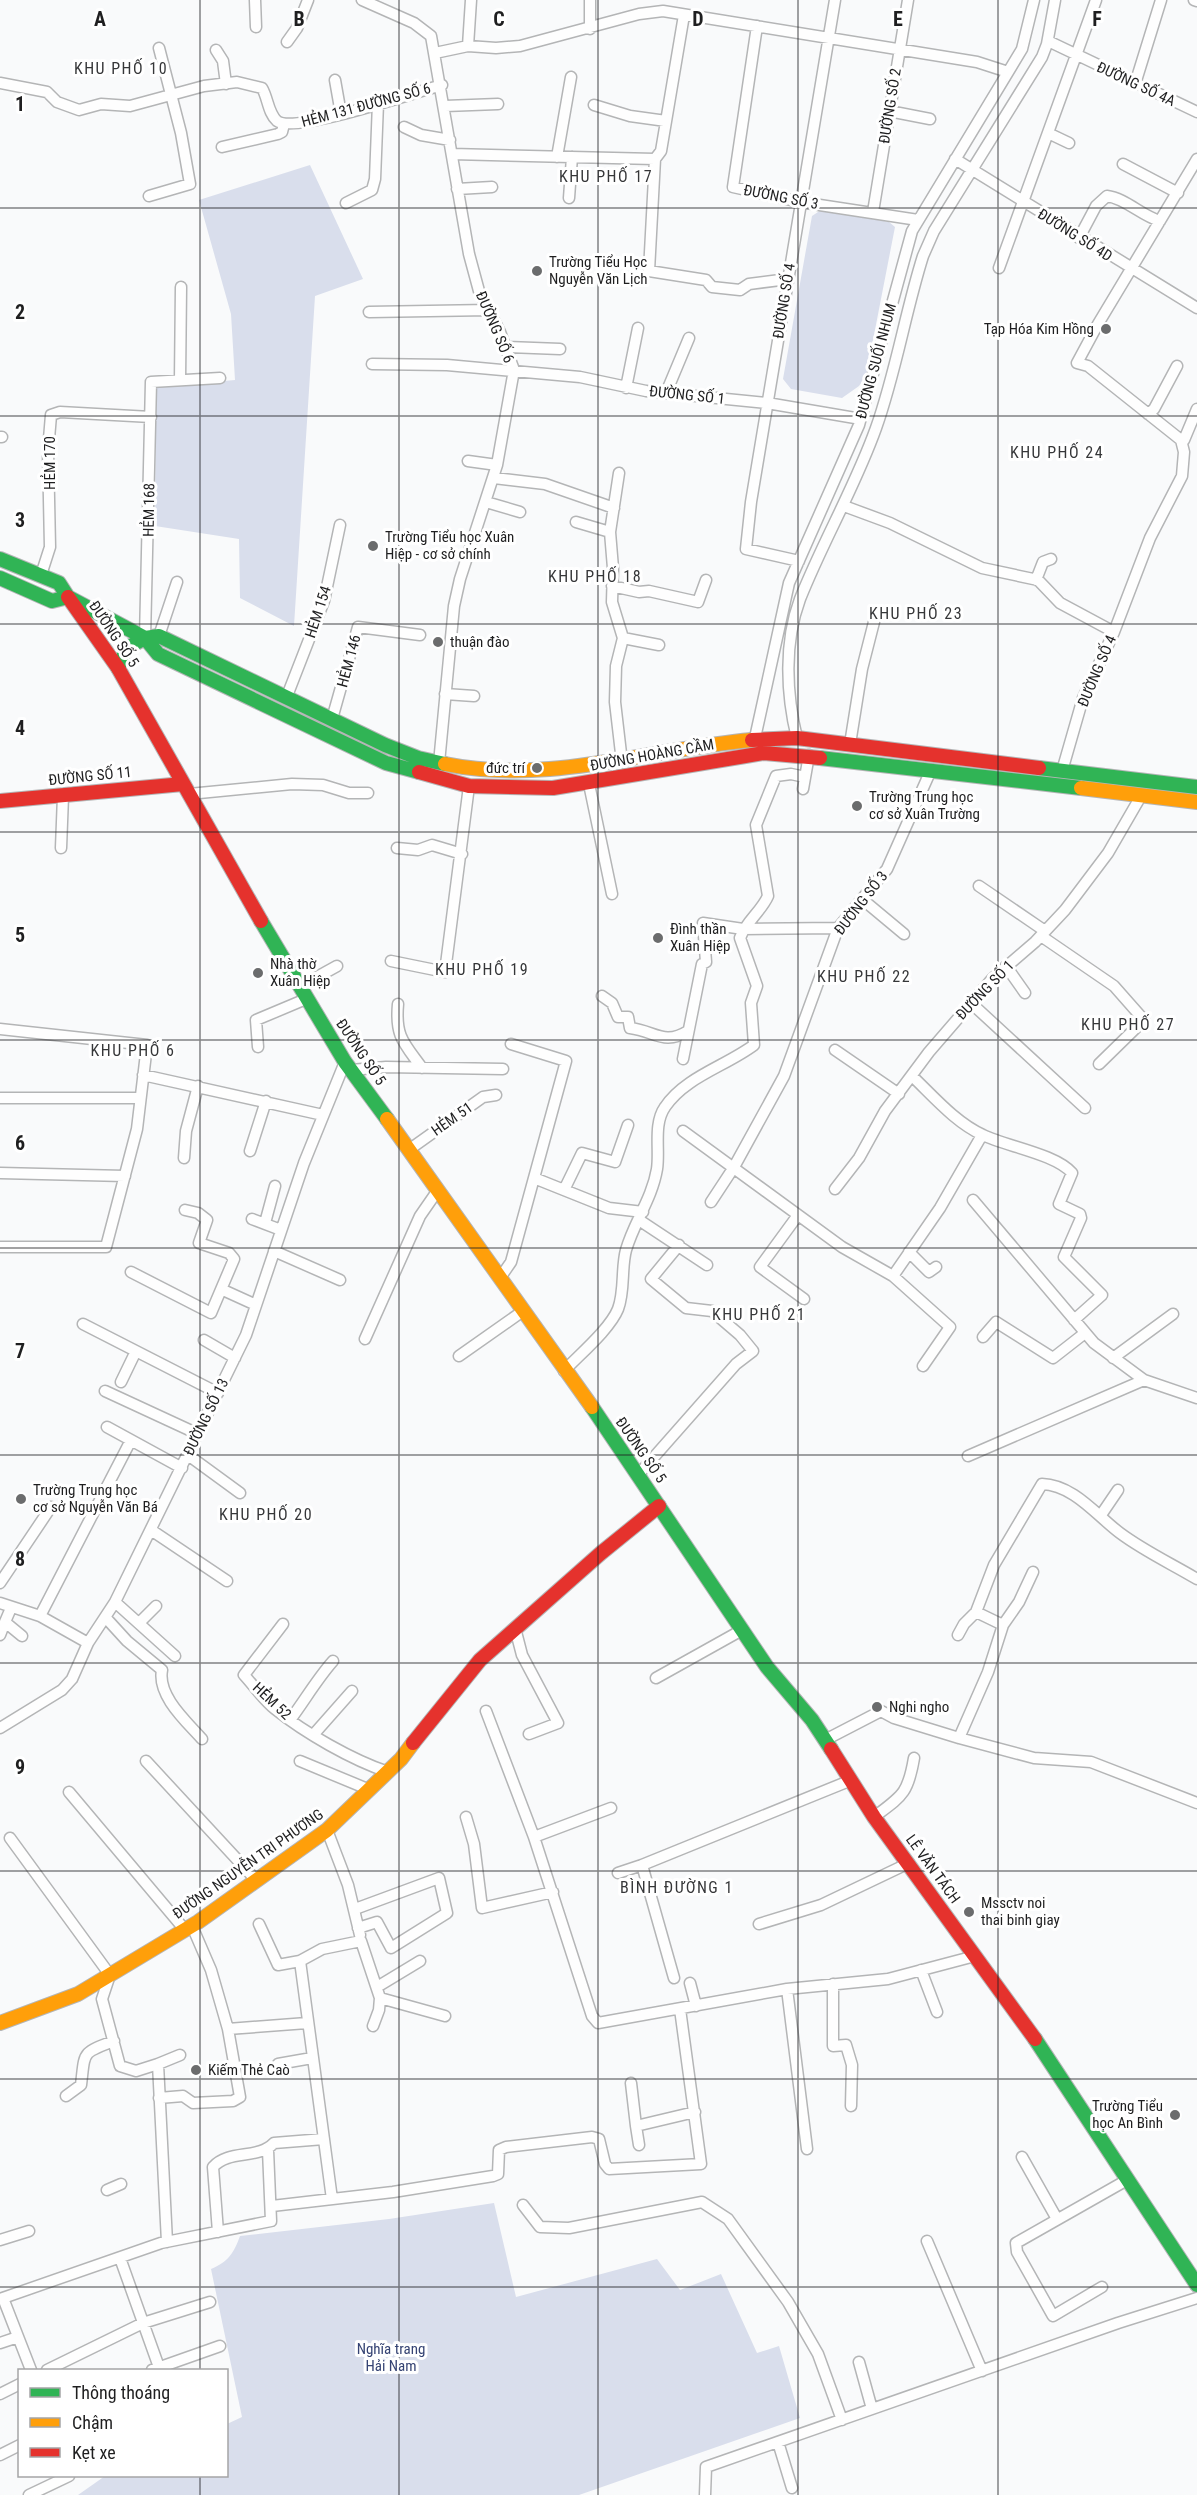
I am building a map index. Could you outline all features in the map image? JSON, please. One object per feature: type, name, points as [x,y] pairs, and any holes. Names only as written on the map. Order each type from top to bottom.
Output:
[{"type":"main road","name":"ĐƯỜNG HOÀNG CẦM","points":[[0,558],[59,583],[68,597],[145,638],[158,654],[392,765],[469,786],[553,788],[589,784],[764,753],[809,755],[1197,802]]},
{"type":"main road","name":"ĐƯỜNG HOÀNG CẦM","points":[[1,580],[52,601],[68,597]]},
{"type":"main road","name":"ĐƯỜNG SỐ 5","points":[[68,597],[118,668],[302,993],[348,1066],[410,1149],[564,1371],[639,1474],[659,1506]]},
{"type":"main road","name":"ĐƯỜNG HOÀNG CẦM","points":[[159,636],[332,719],[419,758],[439,763],[507,770],[553,771],[622,762],[710,744],[755,738],[797,738],[1197,787]]},
{"type":"main road","points":[[118,668],[127,648],[145,638],[159,636]]},
{"type":"main road","name":"ĐƯỜNG SỐ 11","points":[[0,801],[186,789]]},
{"type":"main road","name":"ĐƯỜNG NGUYỄN TRI PHƯƠNG","points":[[0,2023],[78,1994],[189,1928],[327,1830],[388,1772],[480,1660],[659,1506]]},
{"type":"main road","name":"LÊ VĂN TÁCH","points":[[659,1506],[767,1667],[825,1740],[874,1817],[1020,2016],[1197,2285]]},
{"type":"street","points":[[255,0],[256,27]]},
{"type":"street","points":[[287,42],[297,28],[308,0]]},
{"type":"street","name":"ĐƯỜNG SỐ 6","points":[[362,0],[414,23],[431,36],[442,84],[468,254],[479,291],[514,370],[494,478],[458,588],[439,763]]},
{"type":"street","points":[[468,46],[471,0]]},
{"type":"street","points":[[590,0],[590,29]]},
{"type":"street","name":"ĐƯỜNG SỐ 4","points":[[799,561],[746,549],[767,403],[835,0]]},
{"type":"street","name":"ĐƯỜNG SỐ 2","points":[[873,212],[908,0]]},
{"type":"street","name":"ĐƯỜNG SUỐI NHUM","points":[[755,738],[789,584],[861,418],[905,250],[918,220],[1022,49],[1035,0]]},
{"type":"street","points":[[797,738],[789,704],[790,648],[800,600],[844,506],[878,422],[923,256],[934,231],[1042,57],[1048,41],[1055,0]]},
{"type":"street","points":[[999,268],[1096,0]]},
{"type":"street","points":[[1135,84],[1161,0]]},
{"type":"street","points":[[435,53],[468,46],[496,48],[520,46],[639,14],[663,11],[977,62],[1008,72]]},
{"type":"street","points":[[684,15],[662,151],[656,159],[649,271],[706,280],[712,287],[740,290],[749,284],[788,279]]},
{"type":"street","name":"ĐƯỜNG SỐ 3","points":[[757,26],[733,187],[800,202],[918,220]]},
{"type":"street","name":"ĐƯỜNG SỐ 4A","points":[[1048,41],[1197,112]]},
{"type":"street","points":[[149,196],[190,184],[181,133],[169,95],[159,48]]},
{"type":"street","points":[[216,50],[223,61],[226,84]]},
{"type":"street","points":[[557,157],[571,77]]},
{"type":"street","points":[[335,80],[341,114]]},
{"type":"street","name":"HẺM 131 ĐƯỜNG SỐ 6","points":[[0,83],[47,92],[57,102],[78,110],[100,104],[130,105],[237,82],[262,88],[272,114],[284,124],[309,123],[442,84]]},
{"type":"street","points":[[346,203],[372,190],[375,179],[378,103]]},
{"type":"street","points":[[445,106],[498,104]]},
{"type":"street","points":[[594,105],[630,116],[666,122]]},
{"type":"street","points":[[889,111],[930,119]]},
{"type":"street","points":[[222,147],[278,134],[282,132],[284,124]]},
{"type":"street","points":[[404,127],[421,135],[450,140]]},
{"type":"street","points":[[1047,133],[1069,143]]},
{"type":"street","points":[[452,154],[656,159]]},
{"type":"street","points":[[569,198],[572,157]]},
{"type":"street","name":"ĐƯỜNG SỐ 4D","points":[[955,159],[1022,203],[1197,308]]},
{"type":"street","points":[[1197,159],[1130,269],[1077,363],[1088,366],[1181,440],[1184,440],[1197,409]]},
{"type":"street","points":[[1123,164],[1178,193]]},
{"type":"street","points":[[457,189],[492,187]]},
{"type":"street","points":[[1079,238],[1096,206],[1107,196],[1114,197],[1146,217],[1160,221]]},
{"type":"street","points":[[181,287],[180,380],[220,378]]},
{"type":"street","points":[[369,312],[489,310]]},
{"type":"street","points":[[626,388],[638,328]]},
{"type":"street","points":[[666,393],[689,338]]},
{"type":"street","points":[[505,347],[560,349]]},
{"type":"street","name":"ĐƯỜNG SỐ 1","points":[[372,364],[447,364],[580,377],[626,388],[767,403],[861,418]]},
{"type":"street","points":[[1148,414],[1154,409],[1177,366]]},
{"type":"street","name":"HẺM 168","points":[[145,638],[151,382],[180,380]]},
{"type":"street","name":"HẺM 170","points":[[41,575],[50,547],[48,451],[51,415],[60,412],[151,417]]},
{"type":"street","name":"ĐƯỜNG SỐ 4","points":[[1062,771],[1083,698],[1114,632],[1150,538],[1182,476],[1184,452],[1181,440]]},
{"type":"street","points":[[468,460],[497,465]]},
{"type":"street","points":[[619,473],[610,532],[612,602],[623,638],[616,666],[615,702],[622,762]]},
{"type":"street","points":[[494,478],[545,484],[614,508]]},
{"type":"street","points":[[486,502],[520,512]]},
{"type":"street","points":[[844,506],[890,523],[982,568],[1036,580],[1060,603],[1114,632]]},
{"type":"street","points":[[576,522],[610,532]]},
{"type":"street","name":"HẺM 154","points":[[287,696],[324,601],[340,525]]},
{"type":"street","points":[[1036,580],[1043,562],[1051,559]]},
{"type":"street","points":[[612,586],[639,592],[649,591],[698,602],[706,580]]},
{"type":"street","points":[[159,636],[177,582]]},
{"type":"street","points":[[850,744],[862,669],[874,622]]},
{"type":"street","name":"HẺM 146","points":[[332,719],[358,627],[420,635]]},
{"type":"street","points":[[623,638],[659,645]]},
{"type":"street","points":[[445,694],[474,696]]},
{"type":"street","points":[[803,789],[809,755]]},
{"type":"street","name":"ĐƯỜNG SỐ 3","points":[[711,1202],[734,1167],[784,1076],[838,928],[891,863],[931,770]]},
{"type":"street","points":[[564,1371],[618,1308],[626,1251],[657,1171],[658,1130],[663,1108],[701,1076],[734,1060],[754,1045],[751,1003],[757,986],[740,946],[743,929],[765,904],[768,896],[756,825],[770,785],[776,776],[791,774],[805,777]]},
{"type":"street","points":[[186,789],[292,784],[323,785],[349,794],[368,793]]},
{"type":"street","points":[[589,784],[612,894]]},
{"type":"street","points":[[391,961],[445,972],[469,786]]},
{"type":"street","points":[[61,848],[63,796]]},
{"type":"street","name":"ĐƯỜNG SỐ 1","points":[[835,1189],[859,1158],[885,1111],[971,1002],[1006,966],[1043,934],[1108,853],[1141,796]]},
{"type":"street","points":[[397,848],[418,850],[432,845],[462,854]]},
{"type":"street","points":[[979,886],[1114,986],[1144,1020],[1099,1064]]},
{"type":"street","points":[[862,899],[904,934]]},
{"type":"street","points":[[683,1059],[702,964],[706,962],[703,923],[743,929],[838,928]]},
{"type":"street","points":[[258,1047],[256,1020],[302,993],[337,966]]},
{"type":"street","points":[[1006,966],[1025,993]]},
{"type":"street","points":[[602,996],[612,1002],[618,1017],[628,1017],[630,1028],[668,1039],[676,1038],[688,1031]]},
{"type":"street","points":[[971,1002],[1085,1108]]},
{"type":"street","points":[[398,1004],[396,1025],[400,1037],[422,1068]]},
{"type":"street","points":[[0,1029],[147,1046],[137,1129],[106,1247],[0,1247]]},
{"type":"street","points":[[500,1278],[511,1262],[566,1061],[511,1044]]},
{"type":"street","points":[[835,1050],[899,1094]]},
{"type":"street","points":[[348,1066],[503,1069]]},
{"type":"street","name":"ĐƯỜNG SỐ 13","points":[[0,1728],[62,1690],[72,1679],[88,1643],[115,1602],[235,1358],[256,1305],[322,1115],[348,1066]]},
{"type":"street","points":[[143,1075],[322,1115]]},
{"type":"street","points":[[912,1076],[947,1109],[982,1135],[1040,1156],[1072,1173],[1059,1204],[1080,1214],[1081,1218],[1064,1257],[1102,1294],[1074,1320]]},
{"type":"street","points":[[184,1158],[186,1131],[198,1086]]},
{"type":"street","name":"HẺM 51","points":[[410,1149],[483,1097],[496,1095]]},
{"type":"street","points":[[0,1098],[140,1098]]},
{"type":"street","points":[[250,1151],[266,1101]]},
{"type":"street","points":[[564,1190],[582,1153],[615,1162],[628,1125]]},
{"type":"street","points":[[683,1131],[842,1246],[893,1276],[950,1327],[923,1366]]},
{"type":"street","points":[[893,1276],[940,1208],[982,1135]]},
{"type":"street","points":[[0,1173],[125,1176]]},
{"type":"street","points":[[534,1178],[609,1208],[641,1216],[706,1266]]},
{"type":"street","points":[[265,1223],[275,1186]]},
{"type":"street","points":[[365,1339],[423,1208],[438,1190]]},
{"type":"street","points":[[972,1200],[1085,1333],[1113,1358],[1144,1380],[1197,1398]]},
{"type":"street","points":[[131,1272],[211,1313],[223,1290],[234,1260],[229,1253],[200,1243],[207,1220],[198,1213],[185,1210]]},
{"type":"street","points":[[798,1215],[760,1267],[804,1299]]},
{"type":"street","points":[[252,1219],[281,1230]]},
{"type":"street","points":[[639,1474],[736,1364],[753,1351],[740,1335],[712,1311],[686,1308],[654,1284],[651,1279],[679,1245]]},
{"type":"street","points":[[274,1251],[340,1280]]},
{"type":"street","points":[[909,1252],[928,1272],[936,1267]]},
{"type":"street","points":[[223,1290],[256,1305]]},
{"type":"street","points":[[459,1356],[523,1311]]},
{"type":"street","points":[[1113,1358],[1173,1314]]},
{"type":"street","points":[[983,1337],[996,1322],[1053,1358],[1085,1333]]},
{"type":"street","points":[[83,1324],[218,1393]]},
{"type":"street","points":[[204,1340],[235,1358]]},
{"type":"street","points":[[121,1382],[136,1351]]},
{"type":"street","points":[[968,1456],[1144,1380]]},
{"type":"street","points":[[105,1391],[198,1434]]},
{"type":"street","points":[[107,1427],[130,1442],[182,1468]]},
{"type":"street","points":[[40,1616],[130,1442]]},
{"type":"street","points":[[188,1455],[240,1493]]},
{"type":"street","points":[[958,1635],[964,1624],[976,1612],[994,1565],[1042,1484],[1052,1484],[1072,1494],[1101,1515],[1120,1533],[1197,1579]]},
{"type":"street","points":[[1101,1515],[1119,1490]]},
{"type":"street","points":[[0,1583],[51,1507]]},
{"type":"street","points":[[151,1530],[228,1581]]},
{"type":"street","points":[[959,1738],[987,1672],[1003,1625],[1034,1572]]},
{"type":"street","points":[[115,1602],[176,1656]]},
{"type":"street","points":[[0,1603],[40,1616],[88,1643]]},
{"type":"street","points":[[139,1623],[156,1606]]},
{"type":"street","points":[[0,1635],[11,1608]]},
{"type":"street","points":[[976,1612],[1003,1625]]},
{"type":"street","points":[[106,1618],[127,1641],[162,1670],[160,1679],[165,1691],[176,1709],[202,1739]]},
{"type":"street","points":[[5,1622],[22,1636]]},
{"type":"street","name":"HẺM 52","points":[[283,1624],[244,1675],[274,1708],[290,1720],[360,1763],[388,1772]]},
{"type":"street","points":[[515,1628],[522,1655],[558,1723],[529,1734]]},
{"type":"street","points":[[656,1678],[742,1630]]},
{"type":"street","points":[[290,1720],[310,1692],[313,1683],[333,1661]]},
{"type":"street","points":[[314,1734],[352,1691]]},
{"type":"street","points":[[486,1711],[534,1837],[592,2016],[598,2023],[787,1989],[888,1979],[975,1956]]},
{"type":"street","points":[[825,1740],[881,1711],[894,1718],[959,1738],[1045,1760],[1090,1762],[1197,1803]]},
{"type":"street","points":[[874,1817],[910,1786],[914,1758]]},
{"type":"street","points":[[146,1761],[257,1881]]},
{"type":"street","points":[[300,1761],[370,1790]]},
{"type":"street","points":[[618,1873],[849,1781]]},
{"type":"street","points":[[69,1792],[189,1928],[211,1970],[228,2029],[241,2093],[238,2100],[193,2103],[183,2096],[159,2098]]},
{"type":"street","points":[[534,1837],[611,1808]]},
{"type":"street","points":[[466,1817],[474,1844],[482,1908],[553,1892]]},
{"type":"street","points":[[327,1830],[355,1909],[361,1941],[378,1993],[373,2026]]},
{"type":"street","points":[[10,1838],[110,1975],[102,1999],[120,2066],[136,2071],[180,2055]]},
{"type":"street","points":[[759,1924],[821,1905],[909,1863]]},
{"type":"street","points":[[642,1865],[674,1978]]},
{"type":"street","points":[[355,1909],[439,1878],[447,1913],[392,1951],[376,1922],[358,1928]]},
{"type":"street","points":[[259,1924],[278,1965],[300,1961],[322,1949],[361,1941]]},
{"type":"street","points":[[300,1961],[332,2199]]},
{"type":"street","points":[[378,1993],[420,1961]]},
{"type":"street","points":[[921,1970],[937,2012]]},
{"type":"street","points":[[690,1983],[696,2006]]},
{"type":"street","points":[[833,1984],[833,2046],[846,2045],[852,2065],[851,2106]]},
{"type":"street","points":[[787,1989],[807,2149]]},
{"type":"street","points":[[378,1993],[445,2016]]},
{"type":"street","points":[[272,2206],[498,2174],[499,2150],[506,2146],[592,2137],[599,2139],[605,2164],[609,2169],[697,2166],[702,2160],[680,2009]]},
{"type":"street","points":[[228,2029],[307,2024]]},
{"type":"street","points":[[66,2096],[81,2085],[85,2055],[89,2050],[114,2041]]},
{"type":"street","points":[[278,2064],[312,2058]]},
{"type":"street","points":[[158,2064],[167,2242]]},
{"type":"street","points":[[631,2083],[639,2145]]},
{"type":"street","points":[[636,2126],[695,2112]]},
{"type":"street","points":[[218,2232],[213,2167],[220,2159],[268,2150],[274,2143],[324,2139]]},
{"type":"street","points":[[31,2369],[1,2299],[167,2242],[271,2221],[268,2150]]},
{"type":"street","points":[[1022,2157],[1057,2219]]},
{"type":"street","points":[[1102,2287],[1053,2316],[1016,2248],[1016,2243],[1127,2180]]},
{"type":"street","points":[[107,2190],[121,2184]]},
{"type":"street","points":[[523,2205],[540,2227],[569,2228],[702,2202],[728,2219],[788,2302],[818,2354],[842,2420]]},
{"type":"street","points":[[0,2240],[29,2230]]},
{"type":"street","points":[[927,2241],[982,2371]]},
{"type":"street","points":[[120,2258],[144,2323],[157,2369]]},
{"type":"street","points":[[705,2495],[706,2467],[1197,2298]]},
{"type":"street","points":[[49,2369],[144,2323],[210,2302]]},
{"type":"street","points":[[0,2343],[18,2337]]},
{"type":"street","points":[[160,2369],[220,2346]]},
{"type":"street","points":[[859,2362],[872,2409]]},
{"type":"street","points":[[0,2394],[18,2385]]},
{"type":"street","points":[[778,2442],[792,2488]]},
{"type":"street","points":[[0,2455],[18,2446]]},
{"type":"street","points":[[29,2495],[65,2477]]},
{"type":"green space","points":[[310,165],[363,279],[315,296],[294,626],[240,598],[239,539],[155,526],[156,387],[235,380],[231,314],[199,200]]},
{"type":"green space","points":[[821,210],[889,222],[895,227],[866,376],[859,386],[842,398],[791,389],[783,379],[812,216]]},
{"type":"green space","name":"Nghĩa trang Hải Nam","points":[[494,2203],[516,2297],[657,2259],[680,2290],[721,2274],[757,2353],[779,2346],[800,2418],[579,2495],[78,2495],[104,2477],[228,2477],[228,2424],[242,2417],[211,2269],[230,2256],[240,2236],[389,2219]]},
{"type":"traffic: fast","points":[[0,559],[59,583],[68,597],[145,638],[158,654],[386,763],[419,772]]},
{"type":"traffic: fast","points":[[0,578],[52,601],[68,597]]},
{"type":"traffic: fast","points":[[145,638],[159,636],[385,745],[418,758],[445,764]]},
{"type":"traffic: fast","points":[[118,668],[127,648],[145,638]]},
{"type":"traffic: fast","points":[[820,758],[1081,788]]},
{"type":"traffic: fast","points":[[1039,768],[1197,787]]},
{"type":"traffic: fast","points":[[261,921],[345,1062],[387,1119]]},
{"type":"traffic: fast","points":[[592,1407],[767,1667],[812,1720],[831,1749]]},
{"type":"traffic: fast","points":[[1035,2039],[1197,2285]]},
{"type":"traffic: slow","points":[[445,764],[484,769],[561,768],[752,740]]},
{"type":"traffic: slow","points":[[1081,788],[1197,802]]},
{"type":"traffic: slow","points":[[387,1119],[592,1407]]},
{"type":"traffic: slow","points":[[0,2023],[78,1994],[198,1922],[327,1830],[401,1759],[413,1743]]},
{"type":"traffic: jam","points":[[68,597],[118,668],[261,921]]},
{"type":"traffic: jam","points":[[752,740],[797,738],[1039,768]]},
{"type":"traffic: jam","points":[[419,772],[469,786],[553,788],[764,753],[820,758]]},
{"type":"traffic: jam","points":[[0,801],[183,784]]},
{"type":"traffic: jam","points":[[413,1743],[480,1660],[601,1553],[659,1506]]},
{"type":"traffic: jam","points":[[831,1749],[874,1817],[1035,2039]]},
{"type":"place","name":"Trường Tiểu Học Nguyễn Văn Lịch","points":[[537,271]]},
{"type":"place","name":"Tạp Hóa Kim Hồng","points":[[1106,329]]},
{"type":"place","name":"Trường Tiểu học Xuân Hiệp - cơ sở chính","points":[[373,546]]},
{"type":"place","name":"thuận đào","points":[[438,642]]},
{"type":"place","name":"đức trí","points":[[537,768]]},
{"type":"place","name":"Trường Trung học cơ sở Xuân Trường","points":[[857,806]]},
{"type":"place","name":"Đình thần Xuân Hiệp","points":[[658,938]]},
{"type":"place","name":"Nhà thờ Xuân Hiệp","points":[[258,973]]},
{"type":"place","name":"Trường Trung học cơ sở Nguyễn Văn Bá","points":[[21,1499]]},
{"type":"place","name":"Nghi ngho","points":[[877,1707]]},
{"type":"place","name":"Mssctv noi thai binh giay","points":[[969,1912]]},
{"type":"place","name":"Kiếm Thẻ Caò","points":[[196,2070]]},
{"type":"place","name":"Trường Tiểu học An Bình","points":[[1175,2115]]},
{"type":"district","name":"KHU PHỐ 10","points":[[121,68]]},
{"type":"district","name":"KHU PHỐ 17","points":[[606,176]]},
{"type":"district","name":"KHU PHỐ 24","points":[[1057,452]]},
{"type":"district","name":"KHU PHỐ 18","points":[[595,576]]},
{"type":"district","name":"KHU PHỐ 23","points":[[916,613]]},
{"type":"district","name":"KHU PHỐ 19","points":[[482,969]]},
{"type":"district","name":"KHU PHỐ 22","points":[[864,976]]},
{"type":"district","name":"KHU PHỐ 27","points":[[1128,1024]]},
{"type":"district","name":"KHU PHỐ 6","points":[[133,1050]]},
{"type":"district","name":"KHU PHỐ 21","points":[[759,1314]]},
{"type":"district","name":"KHU PHỐ 20","points":[[266,1514]]},
{"type":"district","name":"BÌNH ĐƯỜNG 1","points":[[677,1887]]}]
